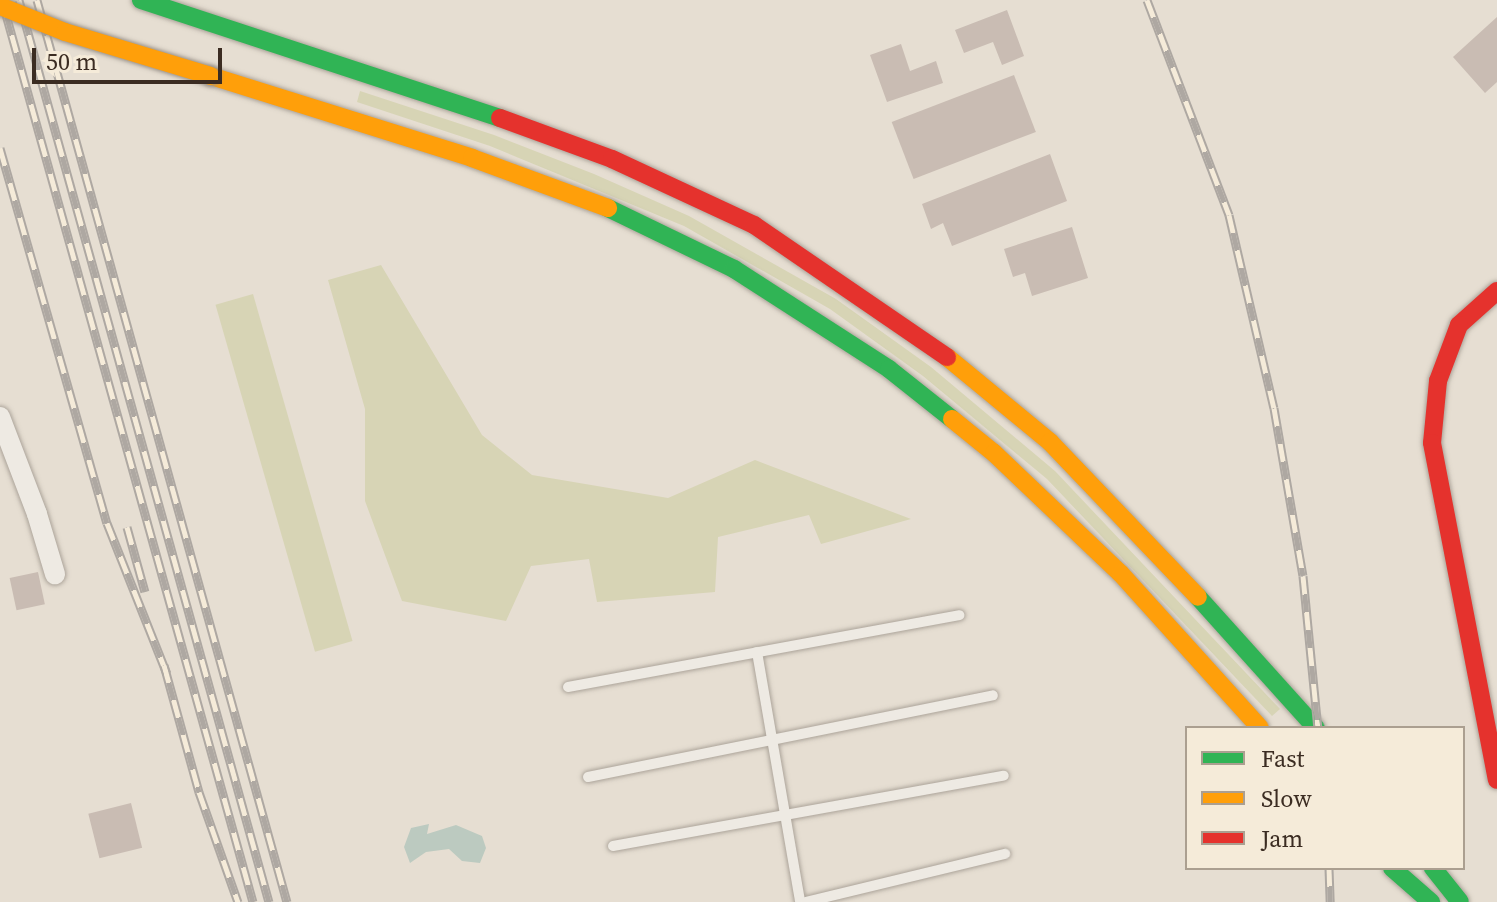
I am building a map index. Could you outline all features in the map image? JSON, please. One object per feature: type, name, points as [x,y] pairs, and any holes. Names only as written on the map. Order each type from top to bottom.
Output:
[{"type":"main road","points":[[141,0],[330,61],[612,159],[754,225],[934,346],[1050,442],[1155,549],[1314,726]]},
{"type":"main road","points":[[0,6],[65,32],[317,107],[594,202],[734,269],[889,369],[994,453],[1121,574],[1258,726]]},
{"type":"main road","points":[[1497,291],[1459,325],[1438,381],[1432,443],[1497,780]]},
{"type":"main road","points":[[1394,870],[1431,902]]},
{"type":"main road","points":[[1435,870],[1460,902]]},
{"type":"street","points":[[0,417],[37,514],[55,574]]},
{"type":"lane","points":[[568,687],[959,615]]},
{"type":"lane","points":[[757,652],[800,902]]},
{"type":"lane","points":[[588,777],[773,742],[993,695]]},
{"type":"lane","points":[[613,846],[785,818],[1004,776]]},
{"type":"lane","points":[[806,902],[1005,854]]},
{"type":"shaded area","points":[[360,91],[494,135],[594,174],[689,216],[836,299],[931,367],[1055,471],[1280,709],[1272,716],[1047,479],[923,376],[830,309],[684,226],[490,146],[357,102]]},
{"type":"shaded area","points":[[381,265],[482,435],[532,475],[668,498],[755,460],[911,519],[821,544],[809,515],[718,537],[715,592],[597,602],[589,559],[531,566],[506,621],[402,601],[365,501],[365,409],[328,280]]},
{"type":"shaded area","points":[[253,294],[353,641],[315,652],[216,305]]},
{"type":"shaded area","points":[[429,824],[427,834],[456,825],[482,836],[486,848],[480,863],[462,861],[449,849],[426,852],[410,863],[404,847],[411,828]]},
{"type":"building","points":[[1007,10],[1024,56],[1002,65],[993,42],[964,53],[955,30]]},
{"type":"building","points":[[1497,17],[1497,82],[1485,93],[1453,57]]},
{"type":"building","points":[[901,44],[910,71],[936,61],[943,83],[887,102],[870,55]]},
{"type":"building","points":[[1014,75],[1036,132],[914,179],[892,122]]},
{"type":"building","points":[[1050,154],[1067,201],[952,246],[943,223],[931,229],[922,204]]},
{"type":"building","points":[[1072,227],[1088,278],[1032,296],[1025,273],[1013,277],[1004,249]]},
{"type":"building","points":[[38,572],[45,604],[16,610],[10,578]]},
{"type":"building","points":[[131,803],[142,848],[99,858],[88,814]]},
{"type":"railway","points":[[2,0],[253,902]]},
{"type":"railway","points":[[19,0],[269,902]]},
{"type":"railway","points":[[37,0],[287,902]]},
{"type":"railway","points":[[1147,0],[1229,215],[1274,408],[1303,576],[1318,726]]},
{"type":"railway","points":[[0,148],[107,523],[167,674]]},
{"type":"railway","points":[[127,527],[145,592]]},
{"type":"railway","points":[[164,665],[199,792],[238,902]]},
{"type":"railway","points":[[1329,870],[1330,902]]},
{"type":"traffic: fast","points":[[141,0],[500,118]]},
{"type":"traffic: fast","points":[[608,208],[734,269],[889,369],[952,419]]},
{"type":"traffic: fast","points":[[1198,597],[1314,726]]},
{"type":"traffic: fast","points":[[1394,870],[1431,902]]},
{"type":"traffic: fast","points":[[1435,870],[1460,902]]},
{"type":"traffic: slow","points":[[0,6],[65,32],[211,76]]},
{"type":"traffic: slow","points":[[211,76],[472,158],[608,208]]},
{"type":"traffic: slow","points":[[947,357],[1050,442],[1198,597]]},
{"type":"traffic: slow","points":[[952,419],[994,453],[1121,574],[1258,726]]},
{"type":"traffic: jam","points":[[500,118],[612,159],[754,225],[947,357]]},
{"type":"traffic: jam","points":[[1497,291],[1459,325],[1438,381],[1432,443],[1497,780]]}]
